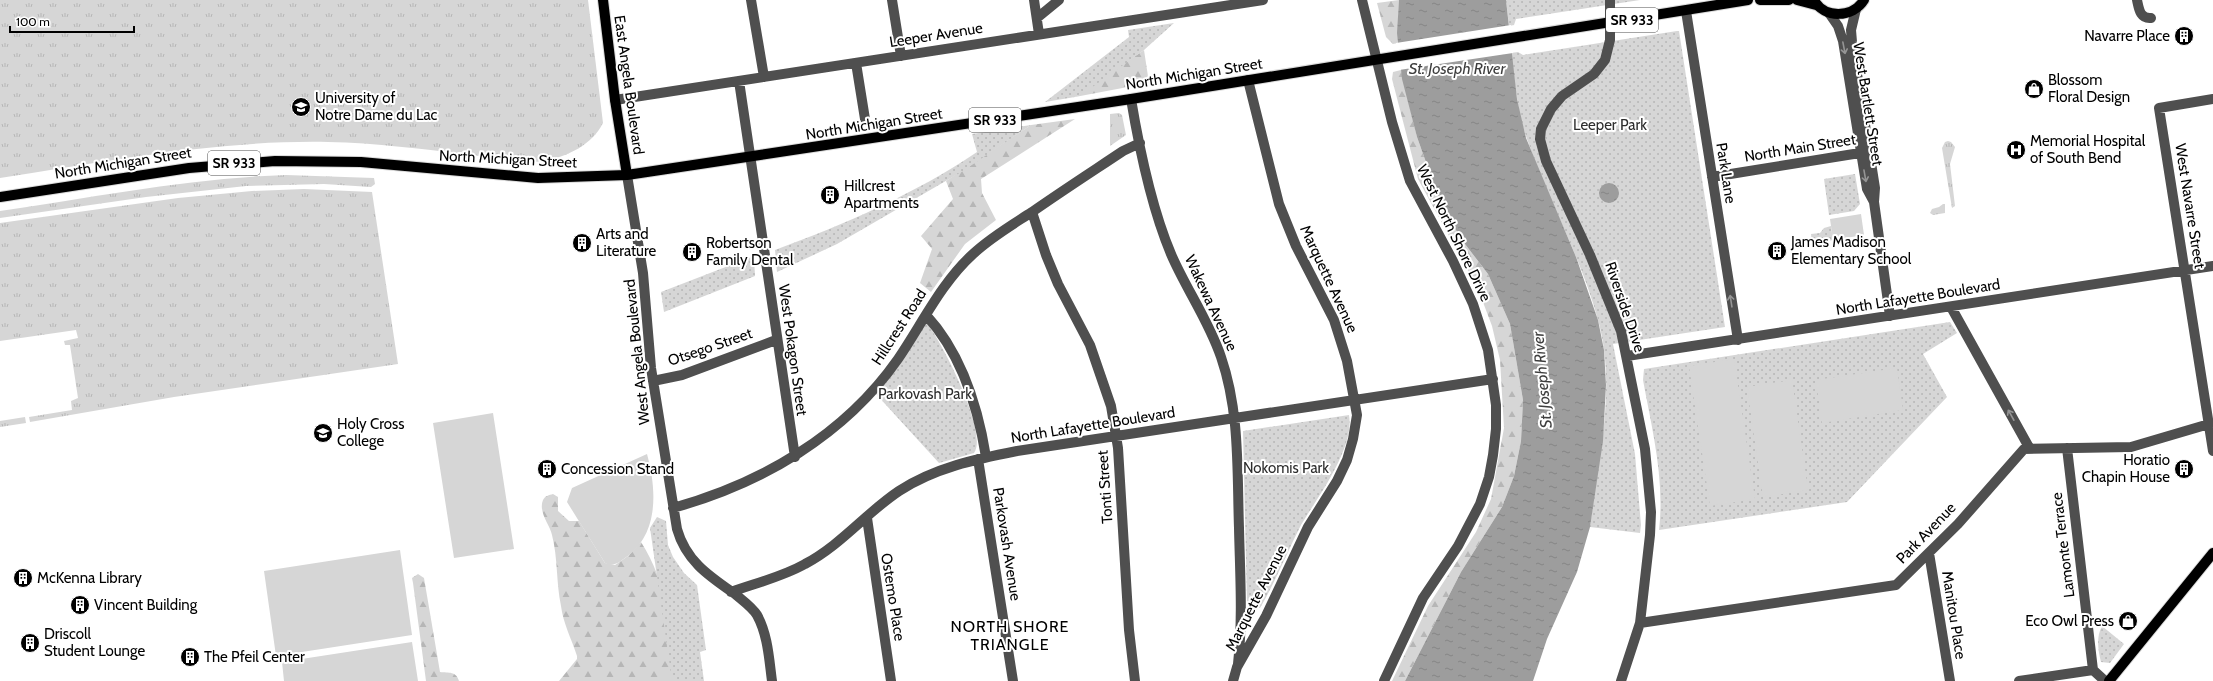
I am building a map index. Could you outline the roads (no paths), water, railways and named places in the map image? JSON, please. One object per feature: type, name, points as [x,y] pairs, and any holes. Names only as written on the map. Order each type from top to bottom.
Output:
[{"type":"main road","name":"East Angela Boulevard","points":[[603,0],[615,100],[627,175]]},
{"type":"main road","name":"North Michigan Street","points":[[0,197],[190,168],[275,161],[361,162],[538,178],[627,175],[751,158],[1394,58],[1748,0]]},
{"type":"main road","points":[[1760,0],[1789,0]]},
{"type":"main road","points":[[1797,0],[1815,2],[1828,13],[1848,13],[1856,9],[1864,0]]},
{"type":"main road","points":[[2109,681],[2213,553]]},
{"type":"street","points":[[751,0],[764,77]]},
{"type":"street","points":[[892,0],[901,56]]},
{"type":"street","points":[[1034,0],[1039,34]]},
{"type":"street","points":[[1036,18],[1059,0]]},
{"type":"street","name":"Leeper Avenue","points":[[615,100],[1263,0]]},
{"type":"street","name":"West North Shore Drive","points":[[1362,0],[1392,122],[1410,181],[1465,283],[1480,323],[1488,350],[1493,380],[1496,429],[1489,477],[1480,504],[1458,546],[1424,598],[1384,681]]},
{"type":"street","name":"Riverside Drive","points":[[1610,0],[1609,50],[1605,60],[1594,74],[1562,96],[1551,109],[1541,129],[1540,139],[1546,161],[1610,300],[1627,356],[1646,449],[1651,512],[1640,623],[1620,681]]},
{"type":"street","points":[[2137,0],[2141,14],[2145,17],[2151,18]]},
{"type":"street","name":"West Bartlett Street","points":[[1856,9],[1851,30],[1865,153]]},
{"type":"street","name":"Park Lane","points":[[1686,11],[1738,340]]},
{"type":"street","name":"West Bartlett Street","points":[[1828,13],[1838,26],[1843,42],[1865,153],[1875,188],[1874,202],[1890,316]]},
{"type":"street","points":[[856,63],[865,120]]},
{"type":"street","name":"Marquette Avenue","points":[[1233,681],[1237,667],[1266,616],[1314,516],[1337,481],[1347,460],[1358,415],[1347,361],[1334,320],[1296,246],[1279,204],[1248,80]]},
{"type":"street","name":"West Pokagon Street","points":[[739,81],[776,340],[795,457]]},
{"type":"street","name":"Wakewa Avenue","points":[[1131,99],[1140,143],[1164,235],[1176,264],[1211,332],[1229,384],[1236,418],[1241,583],[1241,621],[1237,667]]},
{"type":"street","name":"West Navarre Street","points":[[2213,99],[2159,108],[2213,450]]},
{"type":"street","name":"Hillcrest Road","points":[[673,508],[751,480],[795,457],[828,433],[873,391],[912,338],[951,276],[973,253],[997,234],[1123,151],[1140,143]]},
{"type":"street","name":"North Main Street","points":[[1712,177],[1865,153]]},
{"type":"street","name":"West Angela Boulevard","points":[[627,175],[643,273],[653,381],[673,508],[680,540],[686,551],[699,568],[731,592],[756,614],[763,628],[772,681]]},
{"type":"street","name":"Tonti Street","points":[[1032,212],[1040,241],[1052,271],[1090,345],[1102,375],[1111,406],[1117,436],[1129,630],[1136,681]]},
{"type":"street","name":"North Lafayette Boulevard","points":[[1627,356],[2213,266]]},
{"type":"street","points":[[1951,307],[2030,449],[2131,447],[2209,424]]},
{"type":"street","name":"Parkovash Avenue","points":[[926,315],[940,331],[967,384],[981,425],[982,458],[1013,681]]},
{"type":"street","name":"Otsego Street","points":[[653,381],[682,375],[776,340]]},
{"type":"street","name":"North Lafayette Boulevard","points":[[731,592],[804,565],[840,541],[900,491],[939,470],[982,458],[1117,436],[1493,380]]},
{"type":"street","name":"Lamonte Terrace","points":[[2067,448],[2093,670]]},
{"type":"street","name":"Park Avenue","points":[[1640,623],[1896,585],[1958,524],[2024,449],[2030,449]]},
{"type":"street","name":"Ostemo Place","points":[[867,518],[891,681]]},
{"type":"street","name":"Manitou Place","points":[[1929,553],[1950,681]]},
{"type":"street","points":[[2019,681],[2093,670],[2105,681]]},
{"type":"water","name":"St. Joseph River","points":[[1399,0],[1506,0],[1517,99],[1526,138],[1576,257],[1598,320],[1604,350],[1606,385],[1603,441],[1590,527],[1577,572],[1547,639],[1533,681],[1405,681],[1461,572],[1502,507],[1514,476],[1521,441],[1523,400],[1510,324],[1488,274],[1465,244],[1443,210],[1417,137],[1402,79],[1397,33]]},
{"type":"water","points":[[1609,183],[1616,186],[1619,193],[1616,200],[1609,203],[1602,200],[1599,193],[1602,186]]},
{"type":"place","name":"Navarre Place","points":[[2184,36]]},
{"type":"place","name":"Blossom Floral Design","points":[[2034,89]]},
{"type":"place","name":"University of Notre Dame du Lac","points":[[301,107]]},
{"type":"place","name":"Memorial Hospital of South Bend","points":[[2016,150]]},
{"type":"place","name":"Hillcrest Apartments","points":[[830,195]]},
{"type":"place","name":"Arts and Literature","points":[[582,243]]},
{"type":"place","name":"James Madison Elementary School","points":[[1777,251]]},
{"type":"place","name":"Robertson Family Dental","points":[[692,252]]},
{"type":"place","name":"Holy Cross College","points":[[323,433]]},
{"type":"place","name":"Concession Stand","points":[[547,469]]},
{"type":"place","name":"Horatio Chapin House","points":[[2184,469]]},
{"type":"place","name":"McKenna Library","points":[[23,578]]},
{"type":"place","name":"Vincent Building","points":[[80,605]]},
{"type":"place","name":"Eco Owl Press","points":[[2128,621]]},
{"type":"place","name":"Driscoll Student Lounge","points":[[30,643]]},
{"type":"place","name":"The Pfeil Center","points":[[190,657]]},
{"type":"district","name":"NORTH SHORE TRIANGLE","points":[[1010,635]]},
{"type":"park label","name":"Leeper Park","points":[[1610,125]]},
{"type":"park label","name":"Parkovash Park","points":[[925,394]]},
{"type":"park label","name":"Nokomis Park","points":[[1286,468]]}]
